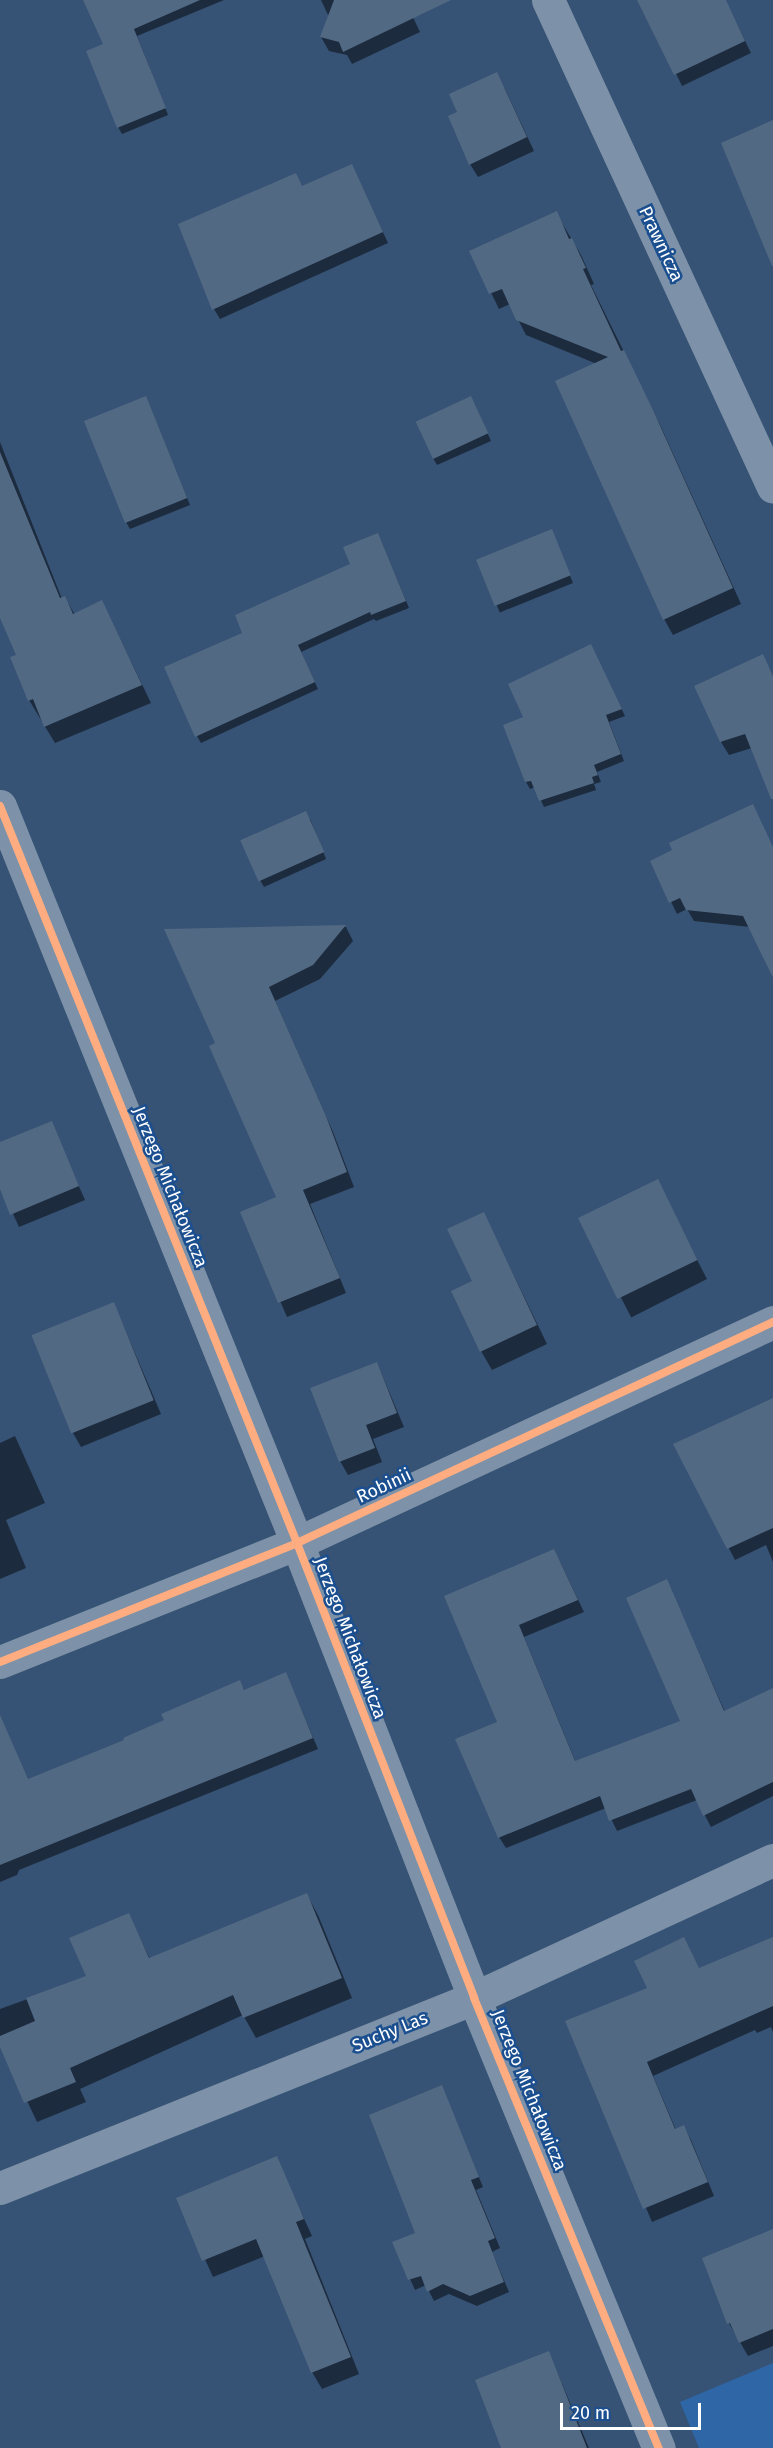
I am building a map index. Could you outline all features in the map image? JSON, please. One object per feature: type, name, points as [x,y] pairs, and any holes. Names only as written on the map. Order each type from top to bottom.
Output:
[{"type":"street","name":"Prawnicza","points":[[548,0],[773,487]]},
{"type":"street","name":"Jerzego Michałowicza","points":[[0,807],[297,1543],[474,1998],[659,2448]]},
{"type":"street","name":"Robinii","points":[[0,1662],[297,1543],[773,1322]]},
{"type":"street","name":"Suchy Las","points":[[0,2188],[474,1998],[773,1860]]},
{"type":"shaded area","points":[[773,2363],[773,2448],[699,2448],[680,2402]]},
{"type":"building","points":[[83,0],[200,0],[134,29],[166,108],[117,128],[86,51],[103,44]]},
{"type":"building","points":[[334,0],[451,0],[343,52],[339,42],[320,37]]},
{"type":"building","points":[[637,0],[726,0],[745,41],[674,75]]},
{"type":"building","points":[[497,72],[527,137],[469,165],[448,116],[457,112],[449,94]]},
{"type":"building","points":[[773,120],[773,266],[772,266],[721,143]]},
{"type":"building","points":[[352,164],[383,232],[212,310],[178,224],[296,173],[302,186]]},
{"type":"building","points":[[557,211],[569,239],[572,238],[586,268],[583,269],[621,351],[624,350],[653,410],[733,588],[663,620],[555,381],[608,357],[516,320],[502,289],[489,294],[469,251]]},
{"type":"building","points":[[146,396],[187,498],[125,523],[84,421]]},
{"type":"building","points":[[471,396],[488,433],[433,459],[416,422]]},
{"type":"building","points":[[0,452],[60,598],[65,596],[73,614],[102,600],[142,685],[44,727],[33,699],[28,701],[10,657],[16,655],[0,618]]},
{"type":"building","points":[[552,529],[571,575],[495,606],[476,560]]},
{"type":"building","points":[[378,533],[406,601],[371,615],[370,612],[298,645],[315,682],[195,737],[164,667],[242,633],[235,615],[350,564],[343,547]]},
{"type":"building","points":[[591,644],[622,709],[606,715],[621,754],[594,765],[598,775],[592,777],[594,783],[539,801],[531,781],[525,782],[503,725],[523,717],[508,684]]},
{"type":"building","points":[[763,654],[773,676],[773,799],[771,799],[745,734],[720,742],[694,686]]},
{"type":"building","points":[[753,804],[773,847],[773,978],[743,916],[686,910],[680,898],[669,903],[650,861],[672,850],[669,843]]},
{"type":"building","points":[[306,811],[324,852],[259,881],[240,840]]},
{"type":"building","points":[[346,925],[313,965],[269,987],[326,1116],[347,1172],[303,1190],[340,1278],[278,1303],[240,1212],[276,1197],[209,1046],[215,1043],[164,929]]},
{"type":"building","points":[[52,1121],[79,1186],[10,1215],[0,1189],[0,1142]]},
{"type":"building","points":[[658,1179],[697,1260],[617,1299],[578,1218]]},
{"type":"building","points":[[484,1212],[537,1325],[480,1352],[451,1291],[472,1281],[447,1229]]},
{"type":"building","points":[[114,1302],[154,1400],[71,1434],[31,1335]]},
{"type":"building","points":[[377,1362],[397,1413],[366,1425],[375,1448],[339,1462],[310,1388]]},
{"type":"building","points":[[773,1398],[773,1528],[727,1549],[673,1444]]},
{"type":"building","points":[[554,1549],[578,1600],[519,1625],[575,1761],[680,1721],[626,1598],[667,1579],[724,1711],[773,1688],[773,1782],[703,1816],[691,1789],[609,1821],[600,1796],[498,1838],[455,1739],[497,1722],[444,1596]]},
{"type":"building","points":[[286,1672],[313,1738],[0,1865],[0,1715],[28,1779],[124,1740],[123,1738],[164,1720],[161,1714],[240,1680],[244,1690]]},
{"type":"building","points":[[307,1893],[342,1978],[243,2018],[233,1995],[70,2068],[76,2082],[24,2103],[0,2047],[0,2036],[35,2021],[26,1998],[86,1976],[69,1938],[129,1913],[149,1958]]},
{"type":"building","points":[[684,1937],[699,1968],[773,1937],[773,2006],[647,2062],[675,2129],[684,2125],[708,2182],[643,2209],[565,2021],[647,1988],[634,1961]]},
{"type":"building","points":[[442,2085],[479,2177],[471,2180],[495,2238],[488,2241],[504,2282],[470,2296],[443,2284],[427,2292],[421,2276],[408,2280],[392,2242],[415,2233],[369,2115]]},
{"type":"building","points":[[277,2156],[304,2219],[296,2222],[351,2357],[311,2373],[256,2239],[202,2261],[176,2198]]},
{"type":"building","points":[[773,2229],[773,2329],[739,2343],[730,2323],[727,2324],[702,2258]]},
{"type":"building","points":[[549,2351],[587,2448],[501,2448],[475,2380]]},
{"type":"cycle path","points":[[0,806],[297,1543],[474,1998],[659,2448]]},
{"type":"cycle path","points":[[0,1662],[297,1543],[773,1322]]}]
